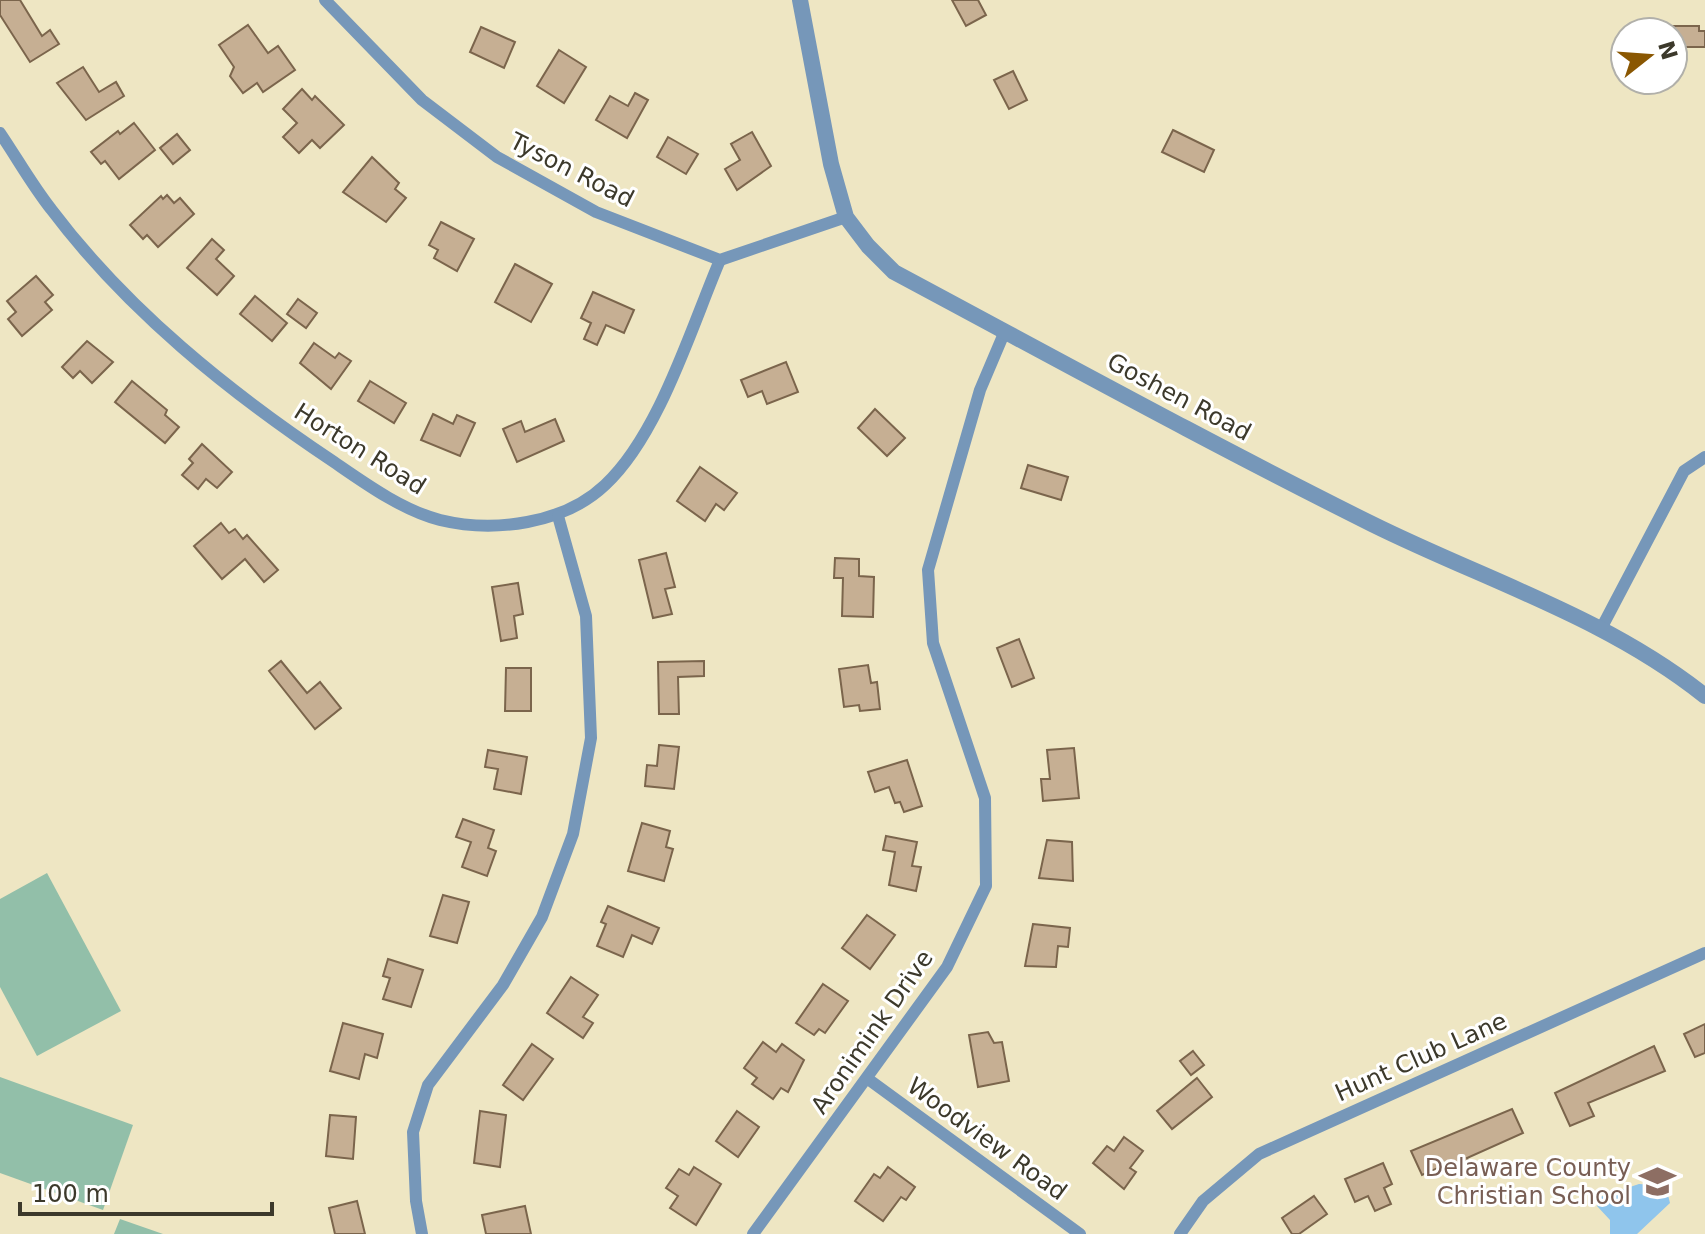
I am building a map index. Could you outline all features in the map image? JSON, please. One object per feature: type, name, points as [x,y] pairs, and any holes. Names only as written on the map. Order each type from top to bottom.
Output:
[{"type":"street","name":"Tyson Road","points":[[325,0],[422,100],[497,157],[596,212],[720,260]]},
{"type":"street","name":"Goshen Road","points":[[800,0],[831,164],[846,217],[868,246],[894,272],[1192,433],[1376,526],[1602,627],[1666,665],[1705,696]]},
{"type":"street","name":"Horton Road","points":[[0,133],[51,210],[120,288],[180,347],[283,428],[369,486],[439,520],[485,526],[558,516],[605,485],[648,430],[720,260]]},
{"type":"street","points":[[720,260],[846,217]]},
{"type":"street","name":"Aronimink Drive","points":[[753,1234],[947,967],[986,886],[985,798],[933,643],[928,570],[980,390],[1005,331]]},
{"type":"street","points":[[1602,627],[1684,471],[1705,457]]},
{"type":"street","points":[[422,1234],[416,1201],[413,1132],[428,1085],[503,985],[542,917],[573,834],[591,738],[587,631],[586,616],[558,516]]},
{"type":"street","name":"Hunt Club Lane","points":[[1180,1234],[1203,1201],[1259,1154],[1705,953]]},
{"type":"street","name":"Woodview Road","points":[[868,1079],[1080,1234]]},
{"type":"green space","points":[[47,873],[121,1011],[37,1056],[0,987],[0,899]]},
{"type":"green space","points":[[0,1077],[133,1125],[103,1210],[0,1173]]},
{"type":"green space","points":[[120,1219],[163,1234],[114,1234]]},
{"type":"water","points":[[1639,1184],[1655,1185],[1667,1191],[1670,1203],[1637,1234],[1610,1234],[1610,1220],[1597,1206],[1597,1198]]},
{"type":"building","points":[[0,0],[20,0],[42,36],[50,30],[59,44],[30,62],[0,15]]},
{"type":"building","points":[[952,0],[978,0],[986,15],[966,26]]},
{"type":"building","points":[[248,25],[268,53],[278,46],[295,70],[263,92],[257,83],[243,93],[230,76],[234,67],[219,45]]},
{"type":"building","points":[[1689,26],[1699,26],[1699,31],[1705,31],[1705,47],[1689,47]]},
{"type":"building","points":[[481,27],[515,42],[504,68],[470,52]]},
{"type":"building","points":[[559,50],[586,67],[564,103],[537,86]]},
{"type":"building","points":[[83,67],[99,92],[116,82],[124,96],[86,120],[57,83]]},
{"type":"building","points":[[1013,71],[1027,100],[1009,109],[994,80]]},
{"type":"building","points":[[302,89],[312,100],[315,96],[344,125],[320,148],[312,140],[299,153],[283,137],[297,123],[283,109]]},
{"type":"building","points":[[635,93],[648,100],[627,138],[596,120],[610,96],[628,106]]},
{"type":"building","points":[[134,123],[155,150],[119,179],[105,161],[101,164],[91,152]]},
{"type":"building","points":[[1173,130],[1214,150],[1204,172],[1162,152]]},
{"type":"building","points":[[752,132],[771,166],[737,190],[725,169],[740,160],[731,144]]},
{"type":"building","points":[[177,134],[190,150],[173,164],[160,148]]},
{"type":"building","points":[[668,137],[698,154],[686,174],[657,157]]},
{"type":"building","points":[[372,157],[399,183],[395,189],[406,198],[386,222],[343,192]]},
{"type":"building","points":[[167,195],[174,203],[180,198],[194,214],[158,247],[147,235],[143,239],[130,225],[161,196],[163,199]]},
{"type":"building","points":[[441,222],[474,239],[457,271],[434,258],[438,250],[429,245]]},
{"type":"building","points":[[212,239],[224,250],[216,259],[234,276],[217,295],[187,268]]},
{"type":"building","points":[[515,264],[552,284],[531,322],[495,302]]},
{"type":"building","points":[[36,276],[53,295],[45,302],[52,310],[22,336],[8,319],[16,312],[7,301]]},
{"type":"building","points":[[593,292],[634,310],[624,333],[606,325],[597,345],[584,339],[591,323],[581,318]]},
{"type":"building","points":[[255,296],[287,323],[272,341],[240,314]]},
{"type":"building","points":[[298,299],[317,313],[306,328],[287,314]]},
{"type":"building","points":[[87,341],[113,362],[92,383],[80,371],[73,378],[62,367]]},
{"type":"building","points":[[314,343],[335,358],[339,353],[351,361],[331,389],[300,363]]},
{"type":"building","points":[[786,362],[798,392],[767,404],[762,391],[748,397],[741,380]]},
{"type":"building","points":[[132,381],[167,410],[165,415],[179,427],[165,443],[115,402]]},
{"type":"building","points":[[370,381],[406,403],[394,423],[358,401]]},
{"type":"building","points":[[875,409],[905,438],[887,456],[858,428]]},
{"type":"building","points":[[433,414],[453,424],[457,415],[475,423],[460,456],[421,440]]},
{"type":"building","points":[[555,419],[564,441],[517,462],[503,429],[521,421],[525,432]]},
{"type":"building","points":[[202,444],[232,472],[217,488],[206,479],[198,489],[182,475],[193,463],[189,459]]},
{"type":"building","points":[[1028,465],[1068,477],[1061,500],[1021,488]]},
{"type":"building","points":[[700,467],[737,493],[724,510],[716,504],[705,521],[677,501]]},
{"type":"building","points":[[221,523],[229,533],[235,529],[243,539],[247,535],[278,570],[264,582],[245,559],[222,579],[194,546]]},
{"type":"building","points":[[666,553],[675,587],[665,589],[672,614],[653,618],[639,560]]},
{"type":"building","points":[[835,558],[859,559],[859,576],[874,577],[873,617],[842,616],[843,578],[834,578]]},
{"type":"building","points":[[518,583],[523,614],[514,616],[517,638],[501,641],[492,587]]},
{"type":"building","points":[[1019,639],[1034,678],[1012,687],[997,648]]},
{"type":"building","points":[[281,661],[307,693],[320,682],[341,708],[315,729],[269,671]]},
{"type":"building","points":[[704,661],[704,676],[678,677],[679,714],[659,714],[658,662]]},
{"type":"building","points":[[868,665],[871,683],[877,682],[880,709],[860,711],[859,705],[844,707],[839,669]]},
{"type":"building","points":[[506,668],[531,668],[531,711],[505,711]]},
{"type":"building","points":[[659,745],[679,747],[674,789],[645,786],[647,765],[657,766]]},
{"type":"building","points":[[1074,748],[1079,798],[1043,801],[1041,779],[1050,779],[1047,750]]},
{"type":"building","points":[[488,750],[527,757],[521,794],[494,789],[498,769],[485,767]]},
{"type":"building","points":[[907,760],[922,806],[904,812],[900,802],[895,803],[889,787],[875,792],[868,772]]},
{"type":"building","points":[[463,819],[494,830],[488,848],[496,851],[487,876],[462,867],[471,842],[456,837]]},
{"type":"building","points":[[642,823],[670,831],[666,847],[673,849],[664,881],[628,871]]},
{"type":"building","points":[[886,836],[917,842],[912,866],[921,867],[916,891],[889,885],[895,852],[883,850]]},
{"type":"building","points":[[1047,840],[1072,842],[1073,881],[1039,878]]},
{"type":"building","points":[[443,895],[469,902],[457,943],[430,936]]},
{"type":"building","points":[[608,906],[659,928],[652,944],[632,935],[623,957],[597,946],[606,924],[601,922]]},
{"type":"building","points":[[867,915],[895,935],[870,969],[842,948]]},
{"type":"building","points":[[1033,924],[1070,928],[1068,947],[1058,946],[1056,967],[1025,966]]},
{"type":"building","points":[[388,959],[423,970],[411,1007],[383,999],[390,978],[383,976]]},
{"type":"building","points":[[571,977],[598,995],[583,1017],[593,1023],[583,1038],[547,1013]]},
{"type":"building","points":[[823,984],[848,1001],[825,1033],[819,1029],[814,1035],[796,1023]]},
{"type":"building","points":[[343,1023],[383,1034],[377,1058],[365,1054],[359,1079],[330,1071]]},
{"type":"building","points":[[1705,1024],[1705,1053],[1695,1057],[1684,1034]]},
{"type":"building","points":[[988,1032],[994,1043],[1002,1042],[1009,1081],[978,1087],[969,1035]]},
{"type":"building","points":[[763,1042],[776,1052],[782,1044],[804,1060],[788,1092],[781,1088],[773,1099],[752,1084],[757,1078],[744,1068]]},
{"type":"building","points":[[532,1044],[553,1059],[523,1100],[503,1085]]},
{"type":"building","points":[[1654,1046],[1665,1071],[1588,1103],[1594,1116],[1570,1126],[1555,1093]]},
{"type":"building","points":[[1193,1051],[1204,1065],[1191,1075],[1180,1061]]},
{"type":"building","points":[[1197,1078],[1212,1097],[1172,1129],[1157,1111]]},
{"type":"building","points":[[1512,1109],[1523,1133],[1467,1158],[1469,1163],[1450,1172],[1447,1164],[1422,1175],[1411,1151]]},
{"type":"building","points":[[480,1111],[506,1115],[500,1167],[474,1163]]},
{"type":"building","points":[[737,1111],[759,1127],[738,1157],[716,1141]]},
{"type":"building","points":[[330,1115],[356,1117],[353,1159],[326,1156]]},
{"type":"building","points":[[1124,1137],[1143,1151],[1130,1168],[1136,1172],[1124,1189],[1093,1163],[1107,1146],[1114,1151]]},
{"type":"building","points":[[1383,1163],[1392,1184],[1384,1188],[1391,1204],[1375,1211],[1368,1196],[1355,1202],[1345,1179]]},
{"type":"building","points":[[694,1167],[721,1184],[696,1225],[670,1208],[678,1196],[666,1188],[679,1169],[689,1175]]},
{"type":"building","points":[[888,1167],[915,1187],[906,1200],[901,1197],[883,1221],[855,1201],[874,1174],[880,1178]]},
{"type":"building","points":[[1314,1196],[1327,1214],[1299,1234],[1292,1234],[1282,1218]]},
{"type":"building","points":[[357,1201],[365,1234],[335,1234],[329,1208]]},
{"type":"building","points":[[525,1206],[531,1234],[486,1234],[482,1215]]},
{"type":"place","name":"Delaware County Christian School","points":[[1657,1182]]}]
